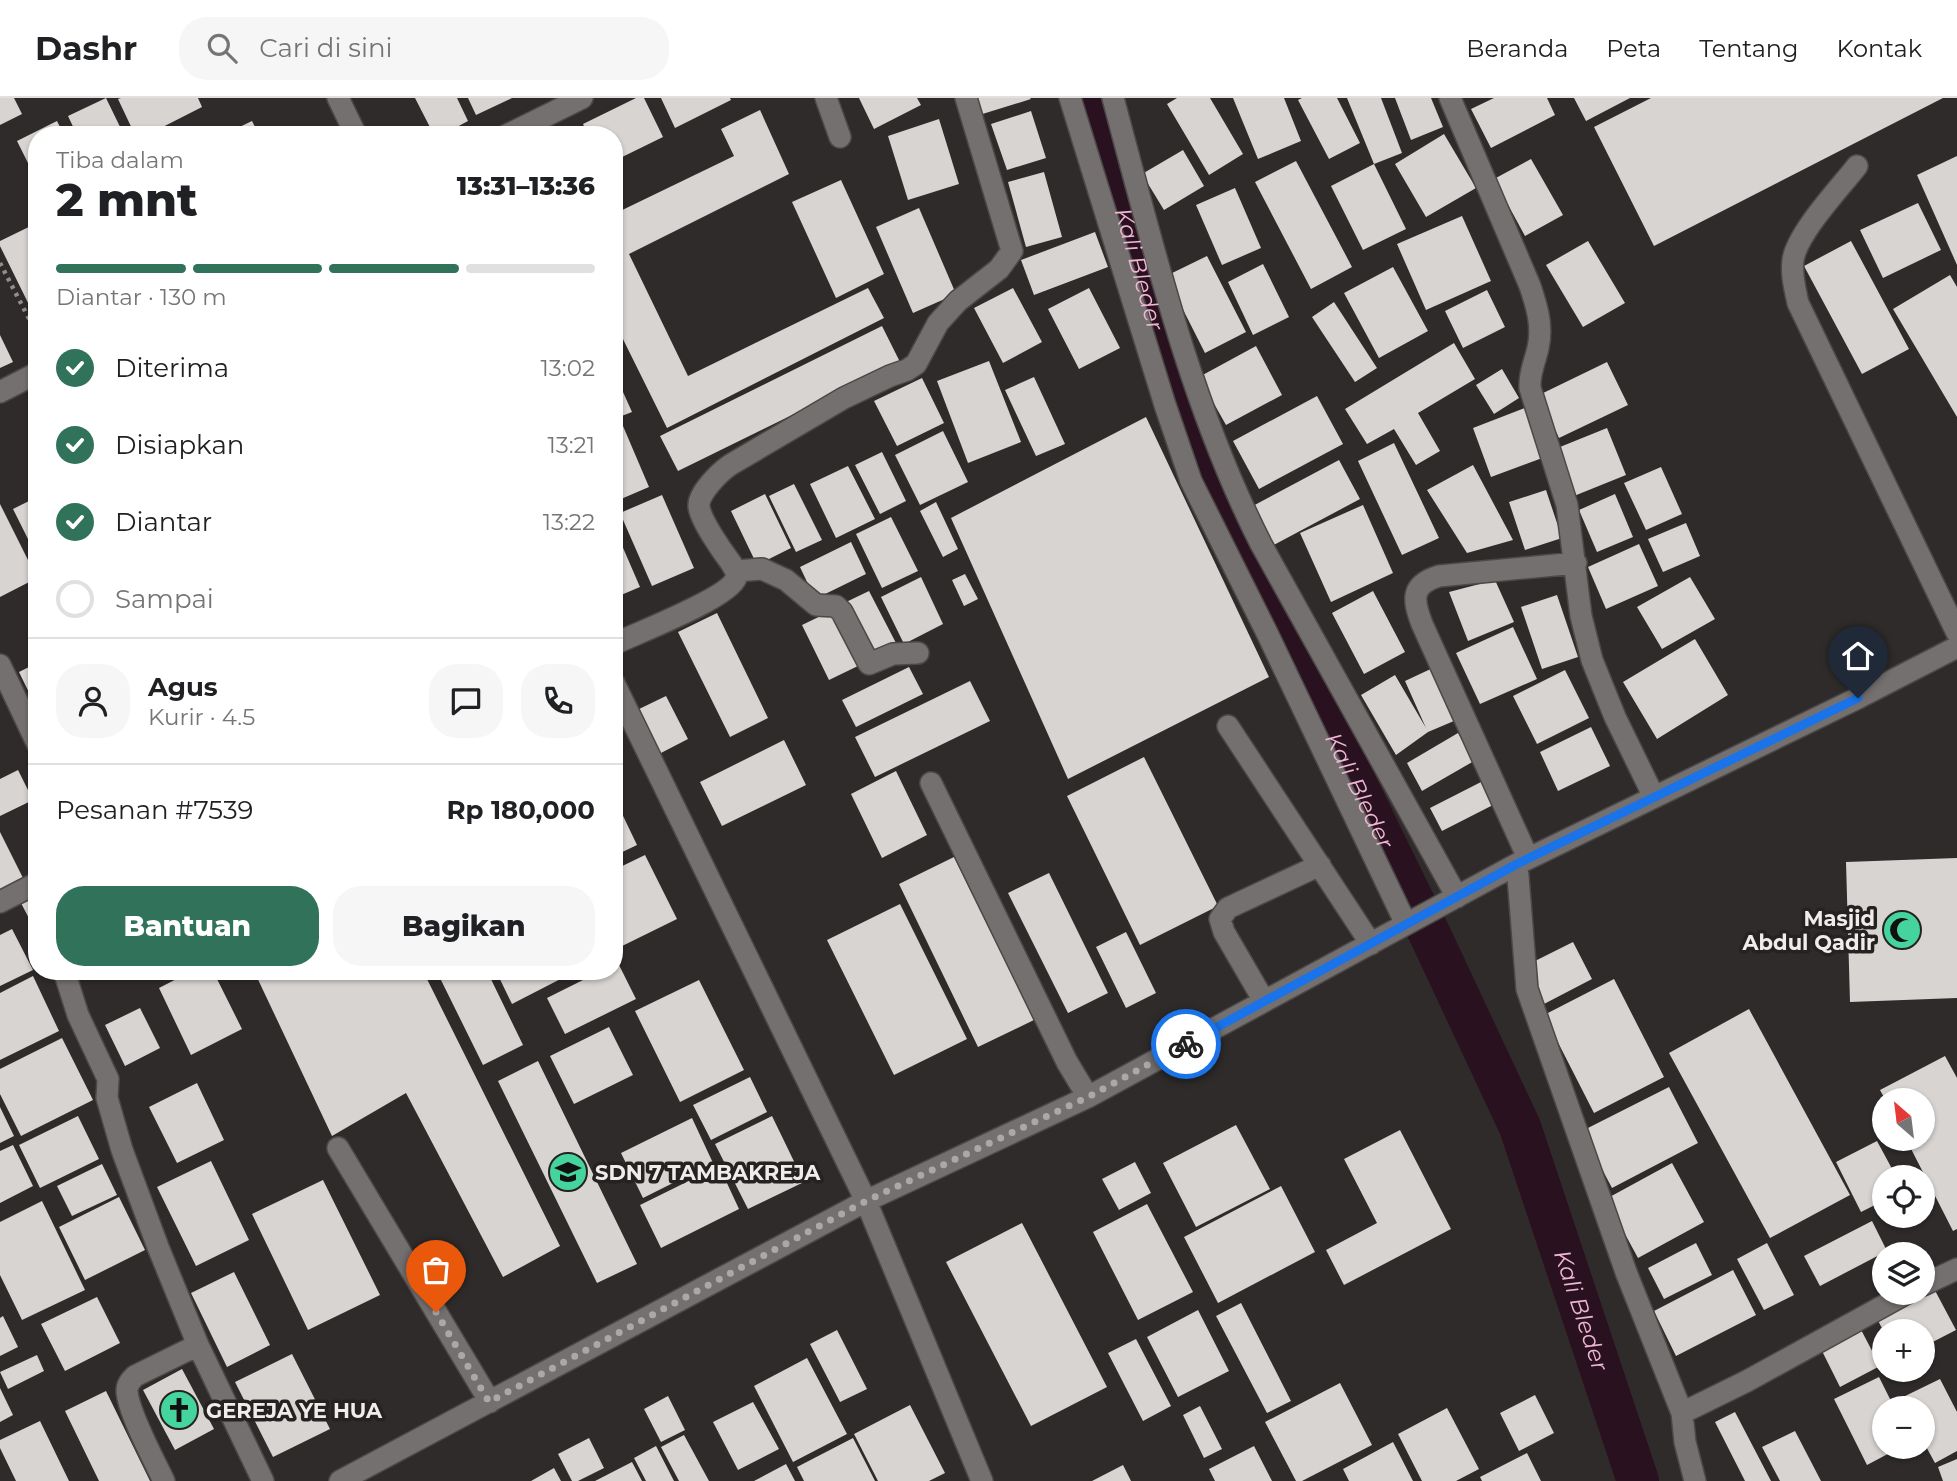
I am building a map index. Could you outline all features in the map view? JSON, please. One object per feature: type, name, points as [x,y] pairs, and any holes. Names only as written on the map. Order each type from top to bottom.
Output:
[{"type":"street","points":[[338,98],[352,126]]},
{"type":"street","points":[[526,126],[582,98]]},
{"type":"street","points":[[826,98],[839,137]]},
{"type":"street","points":[[623,640],[726,591],[736,578],[736,571],[715,540],[699,507],[716,476],[730,465],[844,398],[916,364],[938,323],[958,300],[999,269],[1012,251],[966,98]]},
{"type":"street","points":[[1070,98],[1171,426],[1191,481],[1410,922]]},
{"type":"street","points":[[1113,98],[1196,391],[1235,493],[1455,898]]},
{"type":"street","points":[[1450,98],[1537,307],[1541,327],[1530,372],[1530,388],[1567,505],[1581,616],[1592,660],[1615,717],[1654,797]]},
{"type":"street","points":[[1857,166],[1805,233],[1793,258],[1793,282],[1798,303],[1957,633]]},
{"type":"street","points":[[0,392],[28,378]]},
{"type":"street","points":[[1576,563],[1438,576],[1425,581],[1415,594],[1416,606],[1522,861],[1528,989],[1626,1272],[1682,1413],[1685,1442],[1695,1481]]},
{"type":"street","points":[[736,571],[762,569],[786,580],[816,605],[836,606],[842,612],[869,664],[893,654],[918,653]]},
{"type":"street","points":[[340,1481],[866,1201],[1088,1097],[1522,861],[1957,647]]},
{"type":"street","points":[[0,665],[28,724]]},
{"type":"street","points":[[623,702],[866,1201],[982,1481]]},
{"type":"street","points":[[1228,726],[1371,944]]},
{"type":"street","points":[[931,783],[1067,1062],[1088,1097]]},
{"type":"street","points":[[1264,1001],[1224,932],[1220,919],[1228,908],[1320,866]]},
{"type":"street","points":[[0,902],[28,888]]},
{"type":"street","points":[[67,980],[78,1014],[108,1079],[107,1098],[122,1150],[158,1247],[198,1345],[263,1481]]},
{"type":"street","points":[[338,1148],[489,1402]]},
{"type":"street","points":[[1935,1279],[1957,1269]]},
{"type":"street","points":[[1682,1413],[1747,1381],[1885,1305]]},
{"type":"street","points":[[164,1481],[127,1391],[135,1376],[198,1345]]},
{"type":"path","points":[[0,263],[28,317]]},
{"type":"building","points":[[0,98],[14,98],[22,114],[0,125]]},
{"type":"building","points":[[106,98],[120,126],[73,126],[68,116]]},
{"type":"building","points":[[198,98],[202,107],[165,126],[131,126],[118,99]]},
{"type":"building","points":[[415,98],[457,98],[468,121],[459,126],[429,126]]},
{"type":"building","points":[[468,98],[512,98],[476,115]]},
{"type":"building","points":[[636,98],[644,98],[663,137],[623,157],[623,126],[583,124]]},
{"type":"building","points":[[661,98],[730,98],[731,100],[675,128]]},
{"type":"building","points":[[859,98],[917,98],[921,105],[874,129]]},
{"type":"building","points":[[970,98],[1030,98],[1031,99],[976,116]]},
{"type":"building","points":[[1177,98],[1210,98],[1243,154],[1209,175],[1167,104]]},
{"type":"building","points":[[1233,98],[1284,98],[1301,141],[1258,159]]},
{"type":"building","points":[[1337,98],[1360,143],[1329,159],[1298,100]]},
{"type":"building","points":[[1347,98],[1381,98],[1402,153],[1374,164]]},
{"type":"building","points":[[1395,98],[1431,98],[1443,127],[1411,140]]},
{"type":"building","points":[[1494,98],[1547,98],[1555,115],[1491,148],[1471,109]]},
{"type":"building","points":[[1574,98],[1630,98],[1586,121]]},
{"type":"building","points":[[1651,98],[1943,98],[1654,246],[1594,127]]},
{"type":"building","points":[[760,110],[789,174],[629,254],[688,376],[868,288],[884,318],[667,428],[623,339],[623,210],[734,156],[721,129]]},
{"type":"building","points":[[1031,111],[1046,158],[1007,170],[991,124]]},
{"type":"building","points":[[939,119],[959,184],[908,200],[888,136]]},
{"type":"building","points":[[57,121],[60,126],[47,126]]},
{"type":"building","points":[[252,121],[254,126],[242,126]]},
{"type":"building","points":[[1444,134],[1476,188],[1426,217],[1395,164]]},
{"type":"building","points":[[28,136],[28,163],[17,141]]},
{"type":"building","points":[[1183,150],[1204,186],[1164,210],[1142,174]]},
{"type":"building","points":[[1957,156],[1957,265],[1917,175]]},
{"type":"building","points":[[1531,159],[1563,215],[1525,236],[1494,179]]},
{"type":"building","points":[[1296,161],[1352,267],[1311,289],[1255,182]]},
{"type":"building","points":[[1374,164],[1406,229],[1363,250],[1331,186]]},
{"type":"building","points":[[1044,172],[1062,237],[1026,247],[1008,182]]},
{"type":"building","points":[[841,180],[884,274],[836,298],[792,202]]},
{"type":"building","points":[[1235,188],[1261,248],[1222,265],[1196,205]]},
{"type":"building","points":[[1918,203],[1941,250],[1883,278],[1860,230]]},
{"type":"building","points":[[919,208],[956,294],[913,313],[876,227]]},
{"type":"building","points":[[1462,216],[1491,281],[1426,310],[1397,244]]},
{"type":"building","points":[[28,227],[28,303],[0,246],[0,241]]},
{"type":"building","points":[[1095,232],[1108,267],[1034,295],[1021,260]]},
{"type":"building","points":[[1588,241],[1625,303],[1583,327],[1546,265]]},
{"type":"building","points":[[1851,241],[1909,349],[1862,374],[1804,266]]},
{"type":"building","points":[[1207,256],[1246,332],[1205,353],[1166,276]]},
{"type":"building","points":[[1263,264],[1289,317],[1253,335],[1228,282]]},
{"type":"building","points":[[1393,267],[1428,331],[1379,358],[1344,293]]},
{"type":"building","points":[[1950,275],[1957,287],[1957,417],[1893,309]]},
{"type":"building","points":[[1013,288],[1042,342],[1003,363],[974,308]]},
{"type":"building","points":[[1089,288],[1120,348],[1079,369],[1048,309]]},
{"type":"building","points":[[1487,290],[1505,327],[1463,348],[1445,311]]},
{"type":"building","points":[[1334,302],[1377,368],[1355,382],[1312,317]]},
{"type":"building","points":[[882,326],[900,362],[678,471],[660,436]]},
{"type":"building","points":[[0,335],[13,362],[0,368]]},
{"type":"building","points":[[1454,343],[1475,379],[1418,413],[1440,451],[1416,465],[1394,429],[1367,444],[1345,409]]},
{"type":"building","points":[[1256,346],[1282,395],[1226,425],[1199,377]]},
{"type":"building","points":[[989,361],[1021,442],[968,463],[937,381]]},
{"type":"building","points":[[1607,362],[1628,405],[1559,438],[1539,395]]},
{"type":"building","points":[[1502,369],[1519,398],[1494,414],[1476,385]]},
{"type":"building","points":[[1034,377],[1065,444],[1036,456],[1005,390]]},
{"type":"building","points":[[922,378],[944,423],[897,446],[874,401]]},
{"type":"building","points":[[623,392],[632,412],[623,416]]},
{"type":"building","points":[[1317,396],[1343,444],[1259,489],[1233,441]]},
{"type":"building","points":[[1527,407],[1545,457],[1491,477],[1473,428]]},
{"type":"building","points":[[1146,417],[1269,677],[1068,779],[951,518]]},
{"type":"building","points":[[623,426],[649,487],[623,498]]},
{"type":"building","points":[[1607,428],[1626,475],[1574,496],[1555,449]]},
{"type":"building","points":[[943,431],[968,482],[920,505],[895,455]]},
{"type":"building","points":[[1394,443],[1439,538],[1402,555],[1358,461]]},
{"type":"building","points":[[882,452],[906,501],[880,514],[855,465]]},
{"type":"building","points":[[1339,460],[1360,499],[1270,547],[1249,508]]},
{"type":"building","points":[[1473,465],[1513,540],[1467,553],[1427,490]]},
{"type":"building","points":[[848,466],[875,519],[836,538],[810,484]]},
{"type":"building","points":[[1661,467],[1682,514],[1646,530],[1624,483]]},
{"type":"building","points":[[794,484],[822,540],[796,552],[769,496]]},
{"type":"building","points":[[1546,490],[1562,538],[1525,550],[1509,502]]},
{"type":"building","points":[[765,494],[791,548],[757,565],[731,511]]},
{"type":"building","points":[[1615,494],[1633,537],[1597,552],[1579,510]]},
{"type":"building","points":[[662,495],[694,568],[652,586],[623,520],[623,512]]},
{"type":"building","points":[[28,502],[28,539],[13,509]]},
{"type":"building","points":[[936,502],[958,549],[943,557],[920,511]]},
{"type":"building","points":[[0,504],[28,560],[28,583],[0,597]]},
{"type":"building","points":[[1363,505],[1393,573],[1331,602],[1300,533]]},
{"type":"building","points":[[891,517],[918,571],[882,588],[856,534]]},
{"type":"building","points":[[1686,523],[1700,556],[1663,572],[1648,539]]},
{"type":"building","points":[[851,542],[866,574],[815,599],[800,567]]},
{"type":"building","points":[[1639,544],[1658,586],[1606,609],[1588,567]]},
{"type":"building","points":[[623,548],[640,587],[623,594]]},
{"type":"building","points":[[965,574],[978,599],[964,606],[952,580]]},
{"type":"building","points":[[921,577],[943,624],[904,644],[881,597]]},
{"type":"building","points":[[1690,577],[1715,619],[1662,649],[1637,607]]},
{"type":"building","points":[[1495,580],[1514,622],[1468,641],[1449,592]]},
{"type":"building","points":[[869,591],[897,645],[871,658],[844,603]]},
{"type":"building","points":[[1373,591],[1405,652],[1364,674],[1332,613]]},
{"type":"building","points":[[1557,595],[1578,657],[1542,669],[1521,607]]},
{"type":"building","points":[[833,610],[860,665],[829,680],[802,625]]},
{"type":"building","points":[[717,613],[768,718],[730,737],[678,632]]},
{"type":"building","points":[[1513,627],[1537,679],[1480,704],[1456,653]]},
{"type":"building","points":[[1695,639],[1728,695],[1657,739],[1623,682]]},
{"type":"building","points":[[1437,666],[1461,718],[1428,732],[1396,755],[1361,695],[1395,675],[1426,728],[1405,681]]},
{"type":"building","points":[[909,667],[923,694],[856,727],[842,700]]},
{"type":"building","points":[[28,668],[28,690],[19,672]]},
{"type":"building","points":[[1565,670],[1589,718],[1537,744],[1513,696]]},
{"type":"building","points":[[970,681],[990,721],[875,777],[855,737]]},
{"type":"building","points":[[666,696],[688,739],[659,754],[637,710]]},
{"type":"building","points":[[1591,727],[1610,766],[1558,791],[1540,752]]},
{"type":"building","points":[[1458,733],[1474,761],[1422,791],[1407,763]]},
{"type":"building","points":[[784,740],[806,785],[722,826],[700,782]]},
{"type":"building","points":[[1144,757],[1218,906],[1140,945],[1067,796]]},
{"type":"building","points":[[18,770],[28,790],[28,802],[0,816],[0,779]]},
{"type":"building","points":[[896,771],[927,835],[882,858],[851,794]]},
{"type":"building","points":[[1481,782],[1493,805],[1442,831],[1430,808]]},
{"type":"building","points":[[623,816],[637,845],[623,852]]},
{"type":"building","points":[[0,832],[24,880],[0,892]]},
{"type":"building","points":[[645,855],[677,919],[623,946],[623,866]]},
{"type":"building","points":[[954,857],[1034,1020],[978,1047],[899,884]]},
{"type":"building","name":"Masjid Abdul Qadir","points":[[1957,858],[1957,998],[1850,1002],[1846,862]]},
{"type":"building","points":[[1049,873],[1108,993],[1068,1013],[1008,893]]},
{"type":"building","points":[[28,897],[28,917],[20,901]]},
{"type":"building","points":[[900,904],[967,1039],[894,1075],[827,940]]},
{"type":"building","points":[[12,929],[28,960],[28,972],[0,986],[0,935]]},
{"type":"building","points":[[1126,932],[1156,993],[1126,1008],[1096,947]]},
{"type":"building","points":[[1573,942],[1592,979],[1544,1004],[1525,966]]},
{"type":"building","points":[[623,973],[636,999],[565,1034],[547,998],[583,980],[623,980]]},
{"type":"building","points":[[28,979],[35,980],[59,1031],[0,1060],[0,993]]},
{"type":"building","points":[[1614,979],[1664,1077],[1594,1113],[1544,1015]]},
{"type":"building","points":[[175,980],[218,980],[242,1029],[191,1055],[159,988]]},
{"type":"building","points":[[258,980],[427,980],[560,1246],[503,1277],[406,1093],[332,1136]]},
{"type":"building","points":[[441,980],[491,980],[523,1045],[483,1065]]},
{"type":"building","points":[[500,980],[559,980],[512,1004]]},
{"type":"building","points":[[699,980],[744,1070],[680,1102],[635,1011]]},
{"type":"building","points":[[140,1008],[160,1048],[125,1066],[105,1025]]},
{"type":"building","points":[[1749,1009],[1850,1195],[1770,1238],[1669,1053]]},
{"type":"building","points":[[609,1027],[633,1075],[574,1104],[550,1056]]},
{"type":"building","points":[[62,1038],[93,1100],[21,1136],[0,1094],[0,1069]]},
{"type":"building","points":[[1945,1056],[1957,1078],[1957,1229],[1953,1231],[1935,1196],[1935,1165],[1919,1165],[1913,1152],[1936,1152],[1936,1088],[1884,1088]]},
{"type":"building","name":"SDN 7 TAMBAKREJA","points":[[538,1061],[637,1264],[597,1283],[498,1081]]},
{"type":"building","points":[[750,1077],[767,1112],[711,1140],[693,1105]]},
{"type":"building","points":[[197,1083],[224,1140],[177,1163],[149,1107]]},
{"type":"building","points":[[1669,1087],[1698,1143],[1612,1188],[1582,1131]]},
{"type":"building","points":[[0,1107],[14,1136],[0,1143]]},
{"type":"building","points":[[78,1116],[99,1159],[40,1188],[19,1145]]},
{"type":"building","points":[[772,1116],[804,1182],[748,1209],[715,1144]]},
{"type":"building","points":[[692,1118],[713,1163],[643,1198],[621,1153]]},
{"type":"building","points":[[1236,1125],[1270,1189],[1196,1227],[1163,1163]]},
{"type":"building","points":[[1400,1130],[1451,1229],[1344,1285],[1326,1250],[1377,1223],[1344,1159]]},
{"type":"building","points":[[1872,1144],[1872,1152],[1883,1152],[1890,1165],[1872,1165],[1872,1206],[1861,1212],[1836,1162]]},
{"type":"building","points":[[13,1145],[33,1186],[0,1203],[0,1151]]},
{"type":"building","points":[[211,1161],[249,1240],[196,1266],[157,1187]]},
{"type":"building","points":[[1135,1162],[1151,1193],[1119,1210],[1102,1179]]},
{"type":"building","points":[[1672,1163],[1704,1222],[1638,1258],[1606,1199]]},
{"type":"building","points":[[102,1164],[117,1195],[72,1216],[57,1186]]},
{"type":"building","points":[[719,1166],[739,1209],[661,1248],[640,1205]]},
{"type":"building","points":[[323,1180],[380,1295],[308,1330],[252,1214]]},
{"type":"building","points":[[1281,1186],[1315,1252],[1218,1303],[1184,1237]]},
{"type":"building","points":[[119,1197],[145,1250],[85,1280],[59,1227]]},
{"type":"building","points":[[42,1201],[85,1290],[22,1320],[0,1275],[0,1222]]},
{"type":"building","points":[[1147,1204],[1193,1292],[1138,1320],[1093,1232]]},
{"type":"building","points":[[1872,1221],[1872,1228],[1876,1228],[1882,1242],[1872,1242],[1872,1259],[1820,1286],[1804,1256]]},
{"type":"building","points":[[1022,1223],[1107,1387],[1031,1426],[946,1262]]},
{"type":"building","points":[[1696,1243],[1712,1275],[1664,1299],[1648,1268]]},
{"type":"building","points":[[1767,1243],[1794,1295],[1764,1310],[1737,1259]]},
{"type":"building","points":[[1733,1270],[1756,1315],[1676,1356],[1654,1311]]},
{"type":"building","points":[[234,1272],[270,1345],[227,1367],[191,1293]]},
{"type":"building","points":[[1935,1291],[1956,1330],[1935,1341],[1935,1319],[1877,1319],[1874,1313],[1889,1305],[1935,1305]]},
{"type":"building","points":[[97,1297],[120,1343],[65,1371],[41,1324]]},
{"type":"building","points":[[1241,1303],[1291,1401],[1267,1413],[1216,1316]]},
{"type":"building","points":[[1198,1310],[1229,1371],[1178,1397],[1147,1337]]},
{"type":"building","points":[[3,1316],[18,1347],[0,1356],[0,1318]]},
{"type":"building","points":[[1858,1324],[1872,1351],[1872,1370],[1840,1387],[1819,1345]]},
{"type":"building","points":[[837,1330],[867,1389],[840,1402],[810,1344]]},
{"type":"building","points":[[1136,1339],[1171,1406],[1143,1421],[1108,1353]]},
{"type":"building","points":[[292,1354],[330,1429],[273,1457],[235,1382]]},
{"type":"building","points":[[37,1355],[44,1371],[8,1389],[0,1372]]},
{"type":"building","points":[[807,1358],[847,1434],[793,1462],[754,1386]]},
{"type":"building","name":"GEREJA YE HUA","points":[[182,1369],[214,1429],[175,1450],[143,1390]]},
{"type":"building","points":[[1940,1379],[1957,1412],[1957,1451],[1935,1463],[1933,1459],[1935,1459],[1935,1396],[1905,1396]]},
{"type":"building","points":[[1872,1380],[1882,1382],[1888,1396],[1872,1396],[1872,1459],[1878,1459],[1867,1465],[1834,1399]]},
{"type":"building","points":[[1340,1383],[1372,1445],[1302,1481],[1296,1481],[1265,1422]]},
{"type":"building","points":[[0,1388],[13,1415],[0,1422]]},
{"type":"building","points":[[106,1391],[150,1481],[99,1481],[65,1411]]},
{"type":"building","points":[[1535,1395],[1554,1433],[1519,1451],[1500,1413]]},
{"type":"building","points":[[668,1396],[685,1430],[661,1442],[644,1409]]},
{"type":"building","points":[[753,1402],[779,1449],[738,1470],[713,1422]]},
{"type":"building","points":[[910,1405],[945,1473],[929,1481],[878,1481],[854,1434]]},
{"type":"building","points":[[1200,1406],[1222,1449],[1204,1458],[1183,1415]]},
{"type":"building","points":[[1447,1408],[1479,1469],[1456,1481],[1422,1481],[1398,1434]]},
{"type":"building","points":[[1735,1412],[1771,1481],[1745,1481],[1715,1422]]},
{"type":"building","points":[[40,1421],[69,1481],[16,1481],[0,1448],[0,1440]]},
{"type":"building","points":[[1795,1431],[1821,1481],[1780,1481],[1762,1447]]},
{"type":"building","points":[[684,1435],[709,1481],[679,1481],[661,1447]]},
{"type":"building","points":[[589,1438],[604,1468],[578,1481],[572,1481],[558,1454]]},
{"type":"building","points":[[853,1438],[875,1481],[804,1481],[797,1467]]},
{"type":"building","points":[[1393,1442],[1413,1481],[1349,1481],[1343,1469]]},
{"type":"building","points":[[656,1446],[674,1481],[646,1481],[634,1458]]},
{"type":"building","points":[[1254,1446],[1272,1481],[1215,1481],[1209,1469]]},
{"type":"building","points":[[1527,1453],[1541,1481],[1482,1481],[1480,1477]]},
{"type":"building","points":[[1957,1459],[1957,1481],[1943,1481],[1938,1467]]},
{"type":"building","points":[[632,1462],[642,1481],[595,1481]]},
{"type":"building","points":[[786,1464],[795,1481],[754,1481]]},
{"type":"building","points":[[1123,1465],[1131,1481],[1092,1481]]},
{"type":"building","points":[[554,1468],[561,1481],[531,1481]]},
{"type":"waterway","name":"Kali Bleder","points":[[1091,98],[1187,439],[1432,939],[1520,1127],[1638,1481]]},
{"type":"way so far","points":[[436,1312],[489,1402],[866,1201],[1088,1097],[1186,1044]]},
{"type":"place","name":"Masjid Abdul Qadir","points":[[1902,930]]},
{"type":"place","name":"SDN 7 TAMBAKREJA","points":[[568,1172]]},
{"type":"place","name":"GEREJA YE HUA","points":[[179,1410]]},
{"type":"route","points":[[1186,1044],[1517,864],[1858,698]]}]
